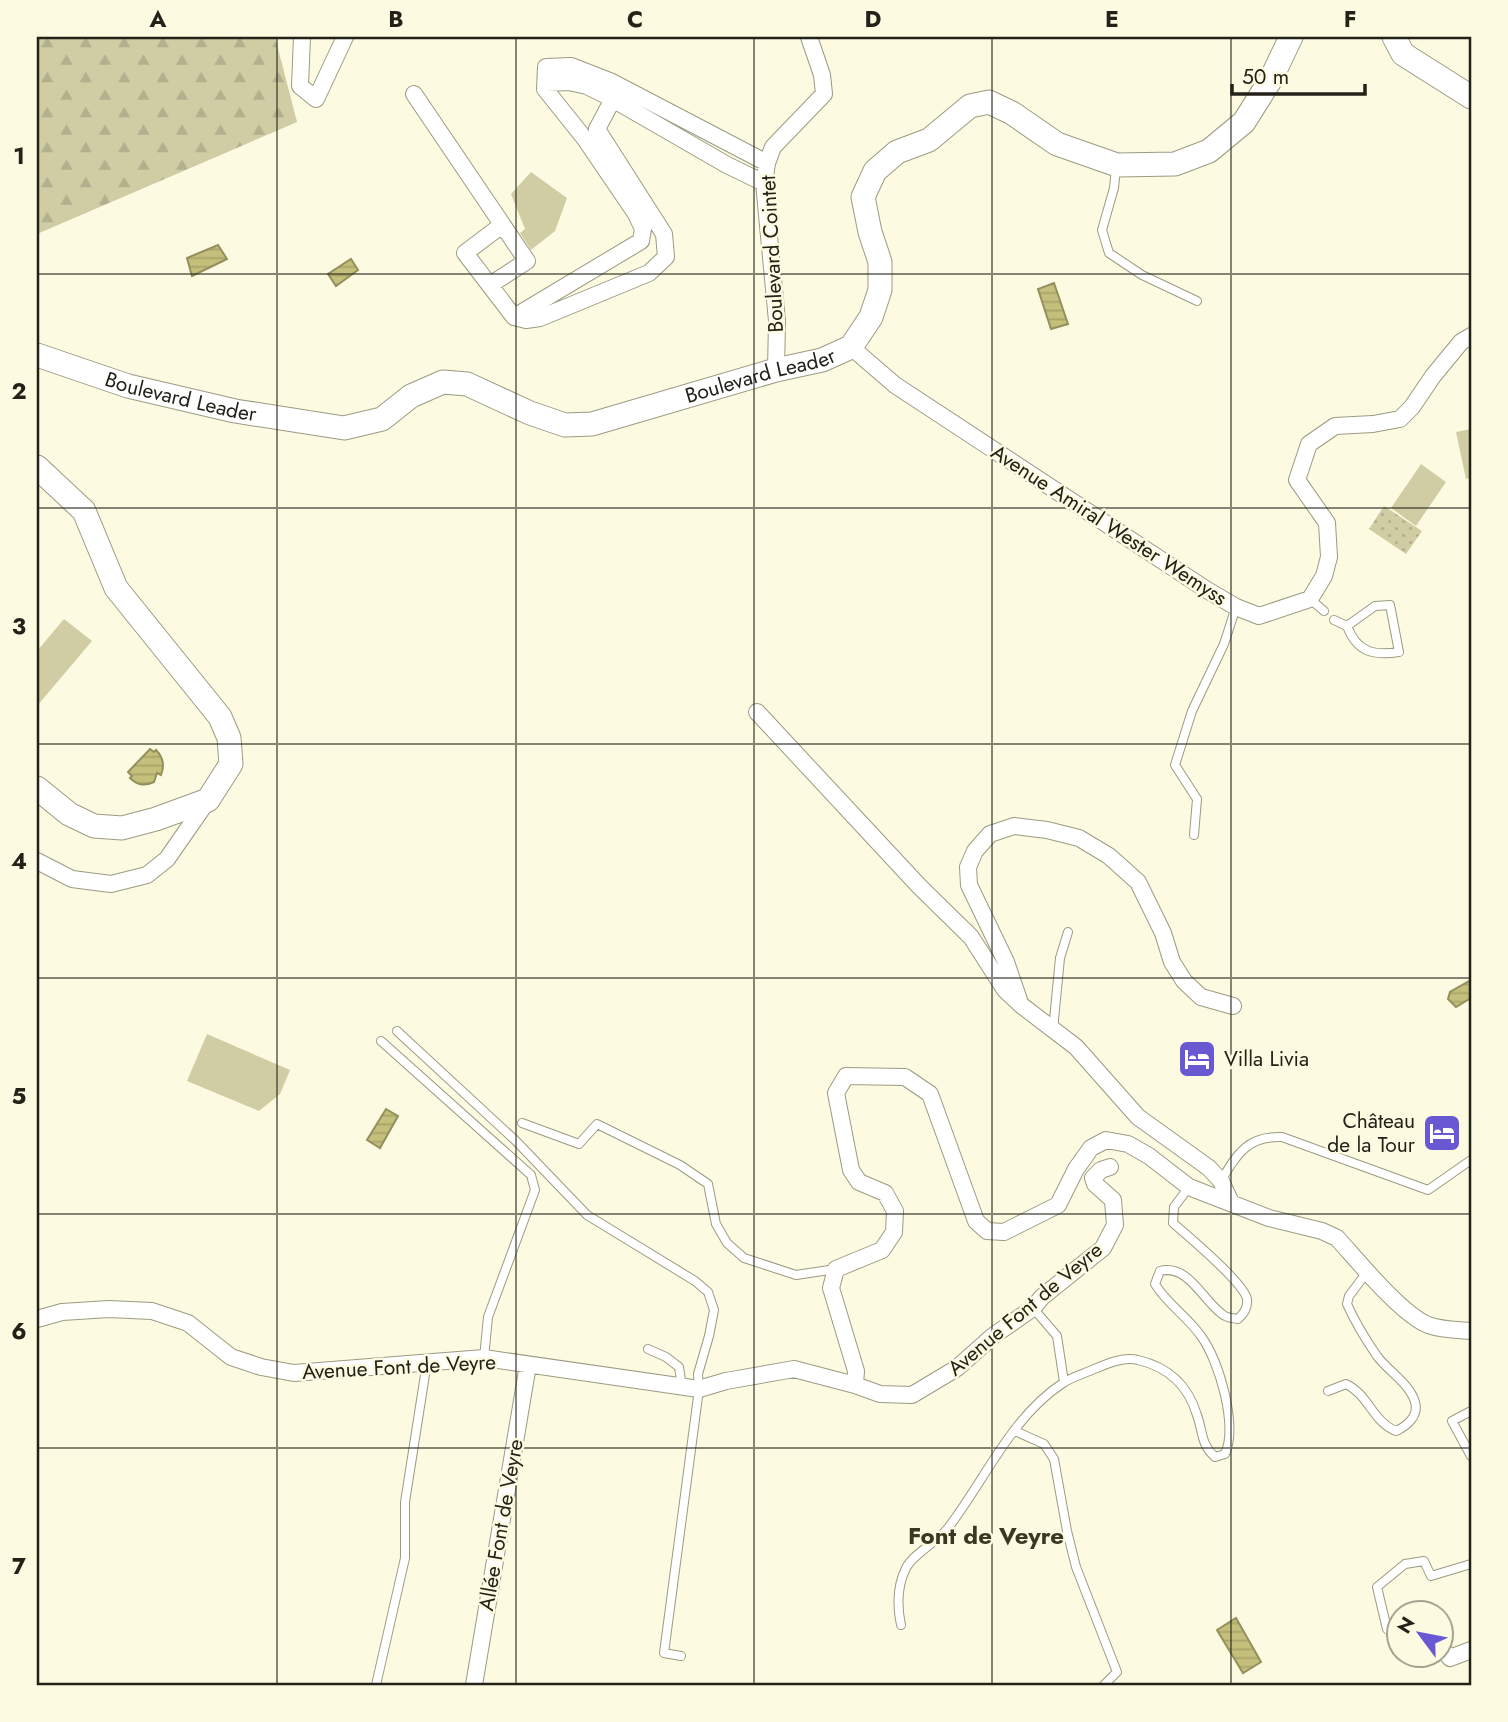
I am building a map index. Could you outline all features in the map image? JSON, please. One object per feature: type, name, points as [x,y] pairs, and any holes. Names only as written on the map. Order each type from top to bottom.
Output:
[{"type":"street","points":[[302,37],[300,86],[316,99],[345,37]]},
{"type":"street","name":"Boulevard Cointet","points":[[776,370],[777,321],[764,183],[773,147],[824,94],[822,75],[809,37]]},
{"type":"street","name":"Boulevard Leader","points":[[37,355],[128,386],[235,411],[344,428],[382,419],[411,396],[443,382],[467,384],[530,414],[565,425],[592,424],[776,370],[822,360],[851,347],[871,317],[880,290],[880,262],[863,197],[875,172],[897,152],[929,140],[970,106],[989,102],[1012,113],[1056,144],[1117,165],[1175,164],[1209,151],[1244,122],[1271,79],[1291,37]]},
{"type":"street","points":[[1394,37],[1403,54],[1471,97]]},
{"type":"street","points":[[546,75],[571,66],[640,104],[767,163]]},
{"type":"street","points":[[546,75],[587,86],[613,99],[640,104],[727,164],[764,183]]},
{"type":"street","points":[[514,317],[641,242],[643,229],[636,214],[585,139],[545,89],[546,75]]},
{"type":"street","points":[[414,94],[527,261],[490,285]]},
{"type":"street","points":[[502,225],[464,253],[514,317],[526,320],[540,318],[649,272],[666,257],[664,234],[597,129],[613,99]]},
{"type":"street","points":[[1310,598],[1324,576],[1329,557],[1327,523],[1297,480],[1309,444],[1335,426],[1400,419],[1461,342],[1471,336]]},
{"type":"street","name":"Avenue Amiral Wester Wemyss","points":[[851,347],[895,385],[1236,607],[1259,615],[1310,598]]},
{"type":"street","points":[[37,467],[84,511],[116,588],[220,717],[229,738],[231,764],[167,859],[147,875],[111,884],[72,879],[37,861]]},
{"type":"street","points":[[757,712],[919,886],[971,937],[1005,990],[1076,1046],[1138,1117],[1209,1168],[1221,1181],[1231,1203]]},
{"type":"street","points":[[37,788],[69,814],[94,826],[122,828],[208,800]]},
{"type":"street","points":[[1021,1005],[1006,962],[969,886],[968,867],[975,851],[990,834],[1014,826],[1079,838],[1109,856],[1138,882],[1163,933],[1172,962],[1184,981],[1201,997],[1233,1006]]},
{"type":"street","points":[[855,1385],[856,1371],[831,1288],[836,1269],[882,1250],[894,1232],[895,1211],[885,1194],[859,1182],[851,1170],[836,1093],[846,1076],[905,1077],[930,1094],[976,1221],[986,1231],[1004,1232],[1058,1205],[1076,1169],[1091,1148],[1107,1140],[1128,1144],[1149,1156],[1189,1187],[1269,1217],[1322,1231],[1336,1238],[1409,1313],[1425,1324],[1440,1329],[1471,1331]]},
{"type":"street","name":"Avenue Font de Veyre","points":[[37,1319],[62,1312],[109,1309],[152,1311],[188,1323],[231,1357],[261,1367],[294,1373],[484,1358],[699,1389],[726,1381],[794,1369],[880,1394],[912,1395],[957,1368],[1103,1248],[1115,1225],[1113,1200],[1095,1184],[1093,1178],[1101,1170],[1110,1167]]},
{"type":"street","name":"Allée Font de Veyre","points":[[474,1685],[528,1364]]},
{"type":"lane","points":[[1117,165],[1114,188],[1102,230],[1109,253],[1142,275],[1197,301]]},
{"type":"lane","points":[[1310,598],[1324,611]]},
{"type":"lane","points":[[1334,620],[1347,626],[1353,641],[1379,656],[1399,652],[1390,605],[1375,606],[1347,626]]},
{"type":"lane","points":[[1194,835],[1197,799],[1175,765],[1192,710],[1224,644],[1236,607]]},
{"type":"lane","points":[[1053,1030],[1060,958],[1068,932]]},
{"type":"lane","points":[[397,1031],[516,1141],[587,1214],[695,1281],[708,1293],[713,1310],[698,1374],[699,1389],[664,1653],[681,1656]]},
{"type":"lane","points":[[381,1041],[531,1175],[535,1190],[488,1317],[484,1358]]},
{"type":"lane","points":[[522,1123],[579,1144],[597,1124],[680,1165],[708,1184],[716,1224],[727,1243],[744,1258],[796,1275],[836,1269]]},
{"type":"lane","points":[[1221,1181],[1238,1152],[1267,1136],[1282,1137],[1428,1190],[1471,1160]]},
{"type":"lane","points":[[901,1625],[898,1612],[900,1582],[908,1564],[940,1538],[1030,1411],[1064,1382],[1110,1362],[1136,1359],[1168,1371],[1185,1386],[1197,1414],[1205,1449],[1215,1457],[1225,1454],[1230,1442],[1227,1409],[1216,1364],[1201,1335],[1155,1284],[1160,1271],[1169,1269],[1181,1272],[1224,1316],[1238,1319],[1246,1310],[1247,1297],[1237,1283],[1173,1223],[1174,1207],[1189,1187]]},
{"type":"lane","points":[[1328,1391],[1346,1384],[1356,1388],[1380,1422],[1396,1431],[1405,1427],[1414,1416],[1416,1403],[1378,1357],[1347,1304],[1349,1296],[1368,1271]]},
{"type":"lane","points":[[1033,1308],[1057,1336],[1064,1382]]},
{"type":"lane","points":[[648,1349],[666,1357],[679,1367],[682,1387]]},
{"type":"lane","points":[[376,1685],[405,1558],[405,1502],[427,1362]]},
{"type":"lane","points":[[1471,1410],[1452,1421],[1471,1456]]},
{"type":"lane","points":[[1016,1431],[1044,1444],[1054,1459],[1076,1567],[1117,1671],[1104,1685]]},
{"type":"lane","points":[[1386,1621],[1377,1587],[1405,1564],[1424,1561],[1431,1576],[1471,1564]]},
{"type":"green space","points":[[37,37],[275,37],[297,122],[37,234]]},
{"type":"green space","points":[[531,172],[567,198],[555,231],[531,250],[520,233],[525,229],[511,194]]},
{"type":"green space","points":[[1471,429],[1471,478],[1466,479],[1456,432]]},
{"type":"green space","points":[[1421,464],[1446,482],[1416,526],[1391,508]]},
{"type":"green space","points":[[1384,506],[1422,531],[1406,554],[1369,529]]},
{"type":"green space","points":[[64,619],[92,641],[37,706],[37,651]]},
{"type":"green space","points":[[207,1034],[290,1070],[280,1094],[259,1111],[187,1081]]},
{"type":"shaded area","points":[[218,245],[227,259],[192,276],[187,258]]},
{"type":"shaded area","points":[[351,259],[358,270],[336,286],[328,274]]},
{"type":"shaded area","points":[[1054,283],[1068,324],[1051,329],[1038,289]]},
{"type":"shaded area","points":[[150,749],[154,752],[156,750],[163,761],[161,775],[157,773],[154,782],[139,784],[130,778],[132,776],[128,772]]},
{"type":"shaded area","points":[[1471,980],[1471,998],[1456,1007],[1448,999],[1450,992]]},
{"type":"shaded area","points":[[386,1109],[398,1116],[380,1148],[367,1140]]},
{"type":"shaded area","points":[[1236,1618],[1261,1662],[1243,1673],[1217,1630]]},
{"type":"place","name":"Villa Livia","points":[[1197,1059]]},
{"type":"place","name":"Château de la Tour","points":[[1442,1133]]},
{"type":"district","name":"Font de Veyre","points":[[986,1535]]}]
